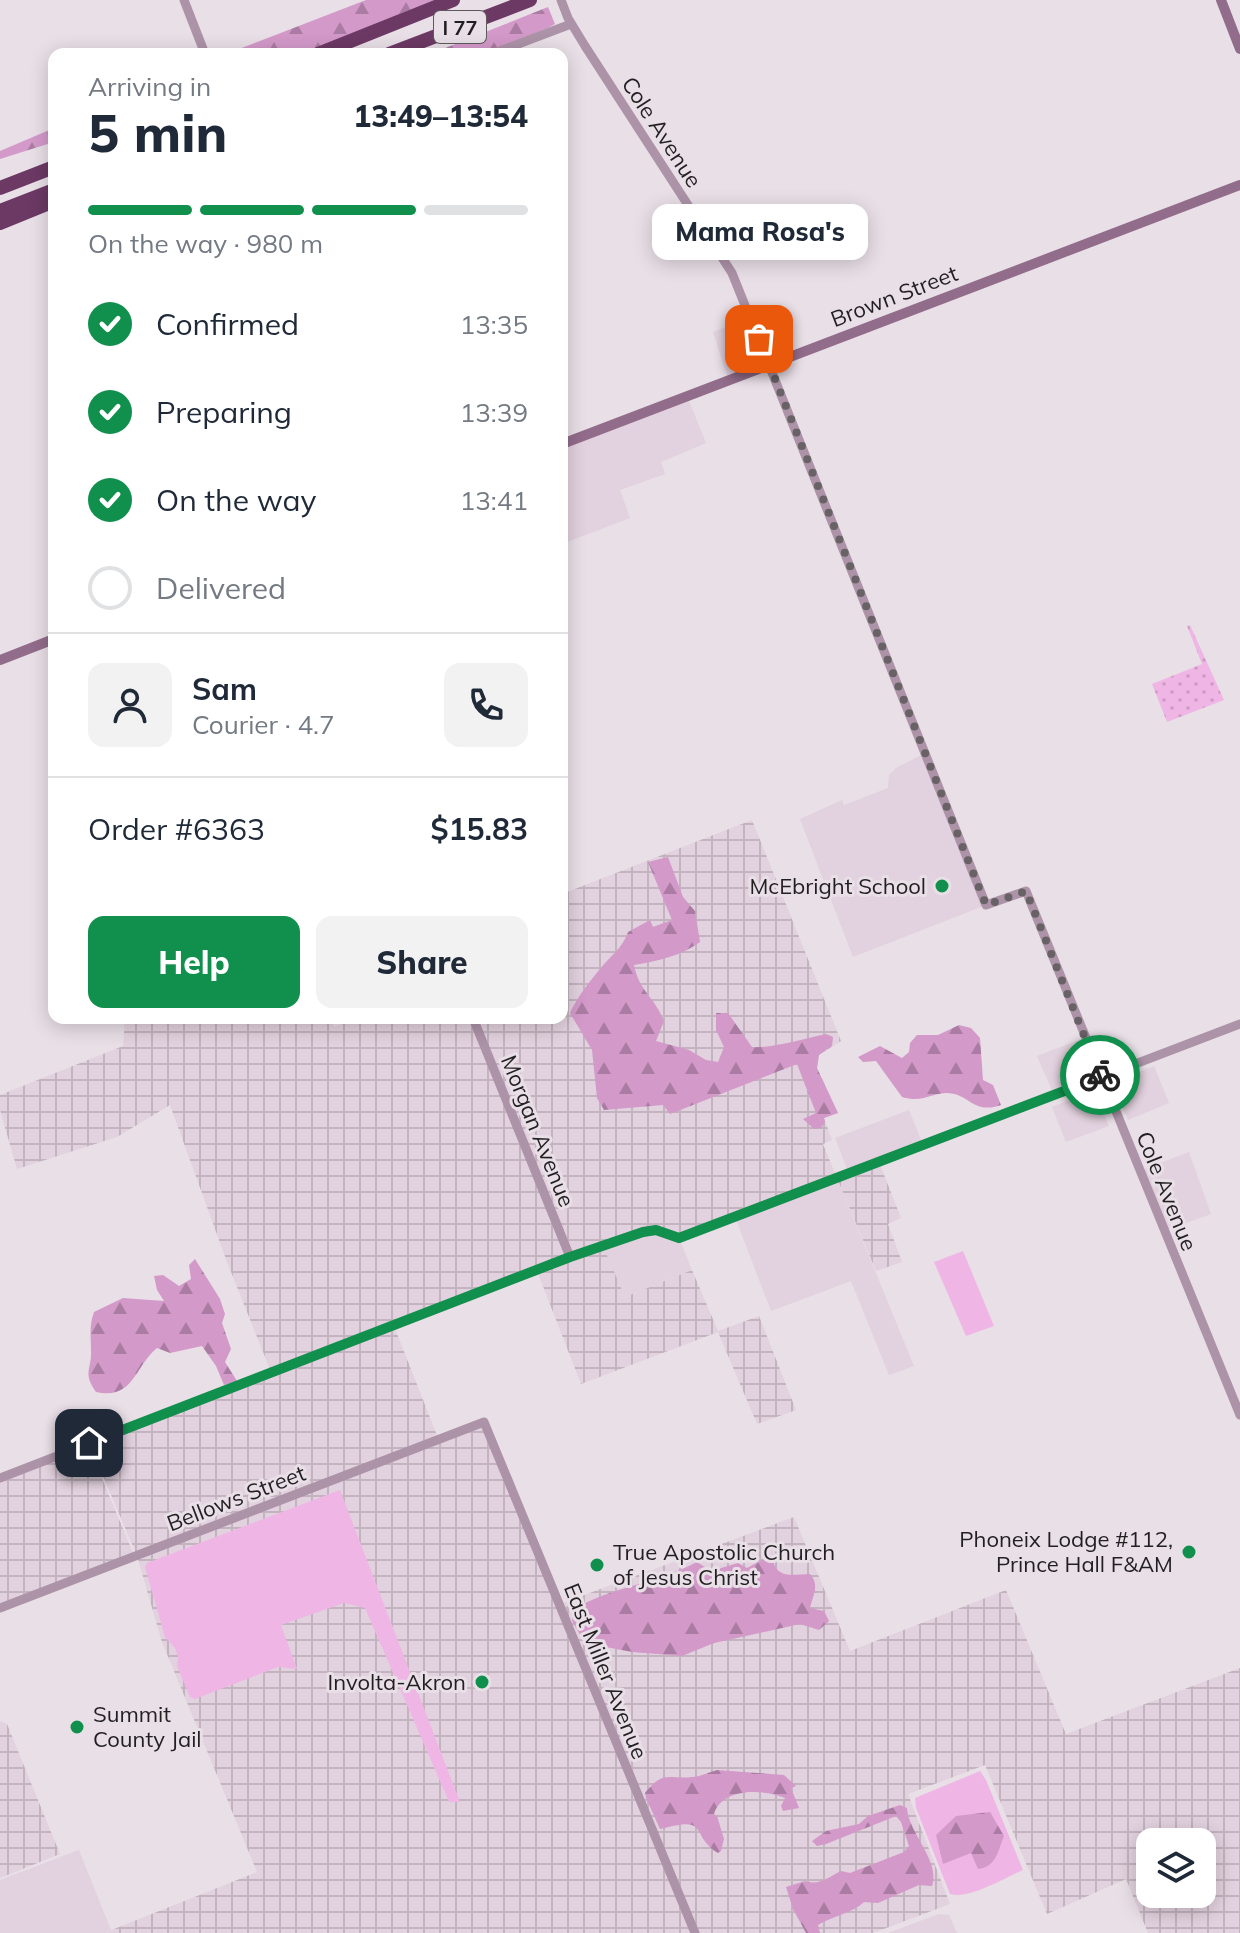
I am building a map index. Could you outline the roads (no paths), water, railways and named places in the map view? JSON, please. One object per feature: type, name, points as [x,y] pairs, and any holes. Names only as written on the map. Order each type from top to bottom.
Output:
[{"type":"highway","name":"I 77","points":[[333,48],[453,0]]},
{"type":"highway","name":"I 77","points":[[405,48],[530,0]]},
{"type":"highway","points":[[0,188],[48,169]]},
{"type":"highway","points":[[0,211],[48,192]]},
{"type":"highway","points":[[0,223],[48,203]]},
{"type":"main road","points":[[1221,0],[1240,49]]},
{"type":"main road","name":"Brown Street","points":[[568,442],[1240,185]]},
{"type":"main road","points":[[0,660],[48,641]]},
{"type":"street","points":[[184,0],[203,48]]},
{"type":"street","name":"Cole Avenue","points":[[561,0],[569,21],[732,273],[986,905],[1026,891],[1240,1415]]},
{"type":"street","points":[[506,48],[569,21]]},
{"type":"street","name":"Morgan Avenue","points":[[475,1024],[570,1257]]},
{"type":"street","points":[[0,1478],[570,1257],[643,1232],[656,1230],[679,1238],[1240,1024]]},
{"type":"street","name":"Bellows Street","points":[[0,1608],[484,1422]]},
{"type":"street","name":"East Miller Avenue","points":[[484,1422],[695,1933]]},
{"type":"place","name":"Mama Rosa's","points":[[759,339]]},
{"type":"place","name":"McEbright School","points":[[942,886]]},
{"type":"place","name":"Phoneix Lodge #112, Prince Hall F&AM","points":[[1189,1552]]},
{"type":"place","name":"True Apostolic Church of Jesus Christ","points":[[597,1565]]},
{"type":"place","name":"Involta-Akron","points":[[482,1682]]},
{"type":"place","name":"Summit County Jail","points":[[77,1727]]}]
